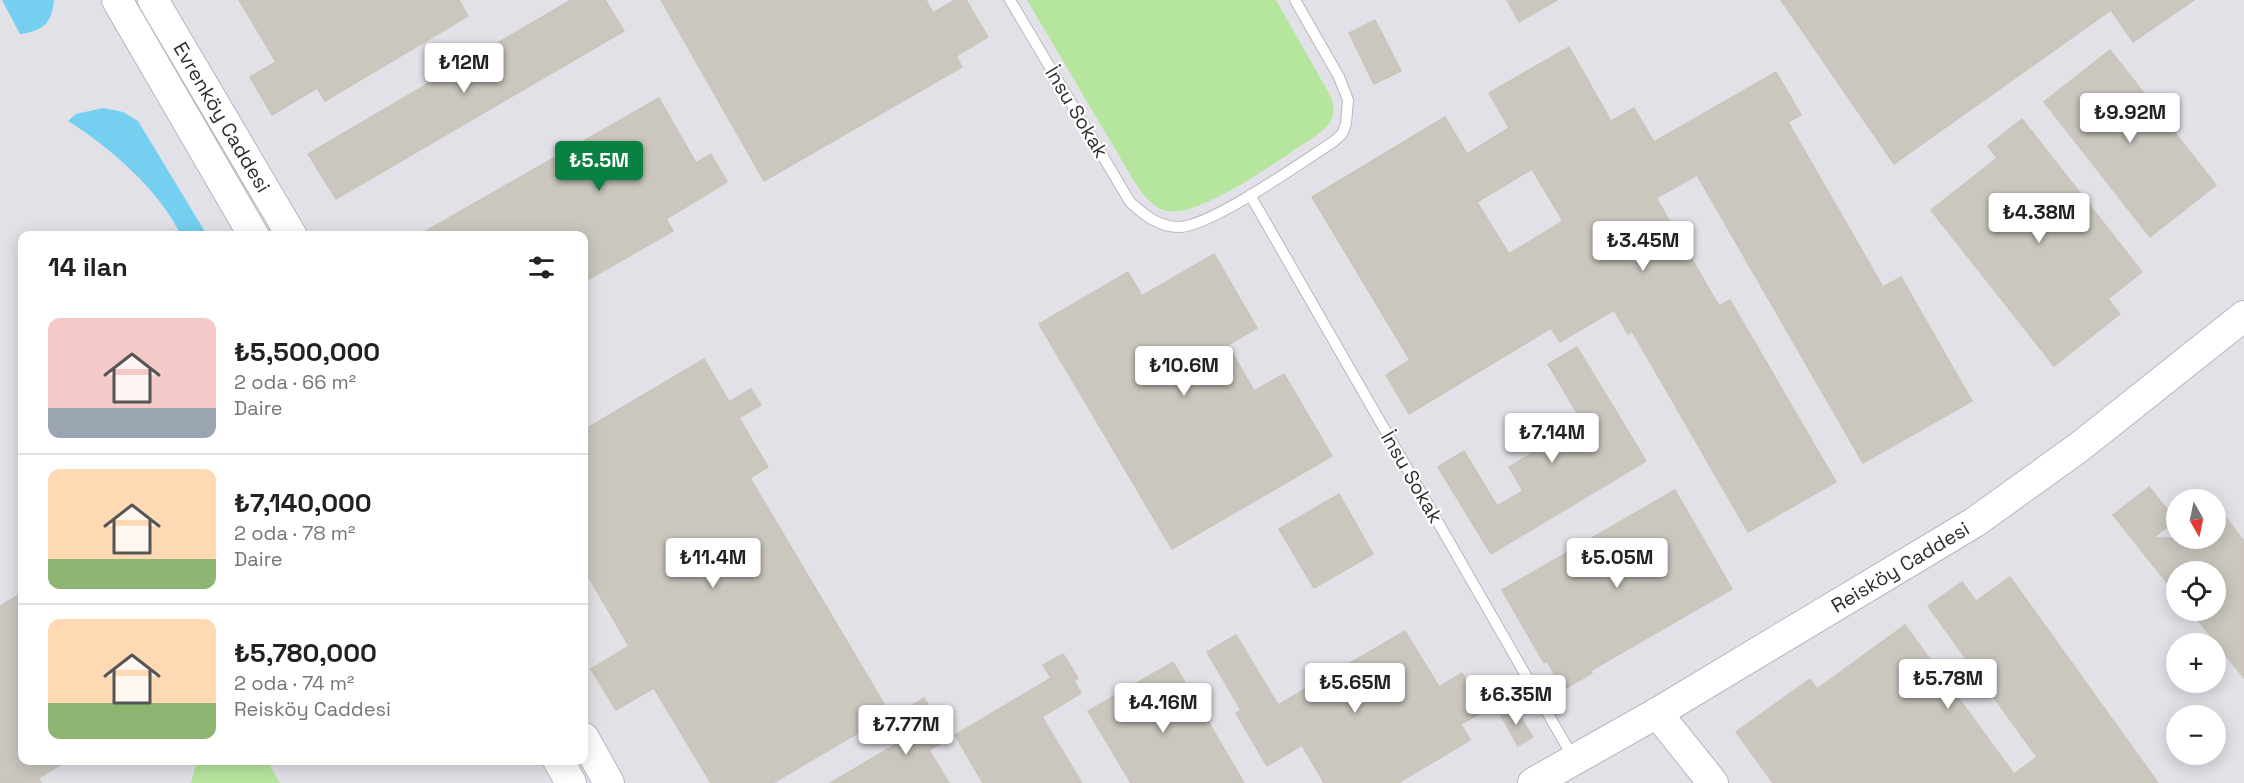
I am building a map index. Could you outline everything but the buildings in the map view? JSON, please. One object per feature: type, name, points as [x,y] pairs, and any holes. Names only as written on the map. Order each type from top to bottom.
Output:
[{"type":"street","name":"Evrenköy Caddesi","points":[[117,0],[251,231]]},
{"type":"street","name":"Evrenköy Caddesi","points":[[153,0],[289,231]]},
{"type":"street","name":"Reisköy Caddesi","points":[[1533,783],[1657,713],[1983,517],[2069,455],[2244,316]]},
{"type":"street","points":[[1657,713],[1713,783]]},
{"type":"street","points":[[588,745],[609,783]]},
{"type":"street","points":[[561,765],[571,783]]},
{"type":"lane","name":"İnsu Sokak","points":[[1010,0],[1130,202],[1140,212],[1160,223],[1181,227],[1202,221],[1250,195],[1342,134],[1346,124],[1348,99],[1295,0]]},
{"type":"lane","name":"İnsu Sokak","points":[[1250,195],[1574,759]]},
{"type":"shaded area","points":[[0,0],[2244,0],[2244,783],[0,783]]},
{"type":"green space","points":[[1027,0],[1276,0],[1331,97],[1332,119],[1317,135],[1244,183],[1201,205],[1182,211],[1167,211],[1157,207],[1148,199],[1134,181]]},
{"type":"green space","points":[[196,765],[269,765],[280,783],[191,783]]},
{"type":"water","points":[[2,0],[54,0],[51,15],[44,25],[34,31],[20,34]]},
{"type":"water","points":[[103,108],[123,112],[138,121],[205,231],[179,231],[160,202],[132,171],[101,144],[68,121],[76,114]]}]
